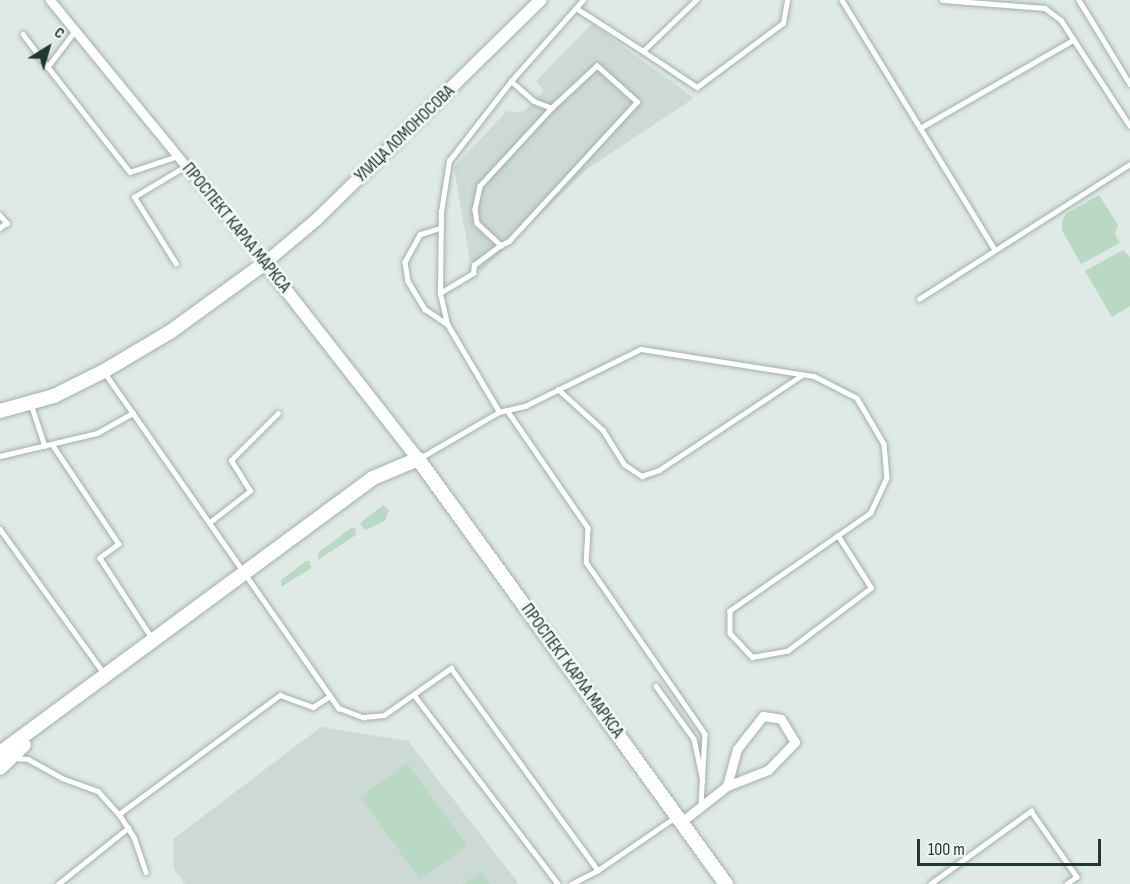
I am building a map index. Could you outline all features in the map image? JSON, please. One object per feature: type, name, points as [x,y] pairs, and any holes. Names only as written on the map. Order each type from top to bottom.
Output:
[{"type":"main road","points":[[0,411],[31,404],[104,371],[170,332],[265,263]]},
{"type":"main road","points":[[0,768],[3,757],[59,711],[373,478],[418,459]]},
{"type":"main road","name":"ПРОСПЕКТ КАРЛА МАРКСА","points":[[418,459],[726,884]]},
{"type":"street","name":"ПРОСПЕКТ КАРЛА МАРКСА","points":[[50,0],[74,33],[265,263],[418,459]]},
{"type":"street","name":"УЛИЦА ЛОМОНОСОВА","points":[[265,263],[317,219],[541,0]]},
{"type":"street","points":[[678,820],[700,807],[727,786],[768,770],[795,742],[781,718],[764,716],[737,749],[727,786]]},
{"type":"lane","points":[[499,412],[447,324],[440,293],[441,228],[449,161],[511,81],[583,0]]},
{"type":"lane","points":[[643,51],[696,0]]},
{"type":"lane","points":[[576,8],[697,87],[783,23],[787,0]]},
{"type":"lane","points":[[851,0],[843,2],[994,248]]},
{"type":"lane","points":[[942,0],[1045,8],[1061,20],[1130,126]]},
{"type":"lane","points":[[1079,0],[1130,84]]},
{"type":"lane","points":[[48,67],[74,33]]},
{"type":"lane","points":[[23,34],[130,172],[178,156]]},
{"type":"lane","points":[[920,128],[1073,40]]},
{"type":"lane","points":[[440,293],[473,273],[474,265],[509,241],[637,102],[597,66],[552,108],[480,186],[475,209],[477,223],[501,245]]},
{"type":"lane","points":[[511,81],[534,101],[552,108]]},
{"type":"lane","points":[[919,299],[994,248],[1130,164]]},
{"type":"lane","points":[[176,264],[134,197],[186,166]]},
{"type":"lane","points":[[0,215],[7,223],[0,228]]},
{"type":"lane","points":[[441,228],[420,235],[405,262],[408,281],[425,309],[447,324]]},
{"type":"lane","points":[[418,459],[499,412],[558,389],[641,348],[814,376],[857,398],[884,444],[887,478],[871,513],[730,611],[730,633],[752,657],[787,651],[871,588],[838,537]]},
{"type":"lane","points":[[104,371],[210,522],[243,576],[339,708],[363,717],[384,715],[415,696],[451,668],[598,870]]},
{"type":"lane","points":[[558,389],[603,430],[624,464],[642,476],[659,470],[802,375]]},
{"type":"lane","points":[[31,404],[45,446]]},
{"type":"lane","points":[[507,410],[588,528],[586,562],[705,734],[704,786],[700,807]]},
{"type":"lane","points":[[0,456],[97,433],[133,413]]},
{"type":"lane","points":[[210,522],[250,491],[231,460],[278,413]]},
{"type":"lane","points":[[52,444],[119,544],[100,558],[155,642]]},
{"type":"lane","points":[[0,529],[106,676]]},
{"type":"lane","points":[[656,686],[694,739],[704,786]]},
{"type":"lane","points":[[119,814],[280,695],[313,707],[330,696]]},
{"type":"lane","points":[[415,696],[558,884]]},
{"type":"lane","points":[[3,757],[28,759],[62,778],[98,791],[119,814],[128,828],[146,872]]},
{"type":"lane","points":[[930,884],[1031,811],[1077,877],[1067,884]]},
{"type":"lane","points":[[571,884],[598,870],[678,820]]},
{"type":"lane","points":[[58,884],[128,828]]},
{"type":"shaded area","points":[[592,24],[694,98],[587,169],[481,272],[470,260],[454,167],[507,111],[522,113],[544,91],[536,81]]},
{"type":"shaded area","points":[[321,727],[408,741],[519,884],[185,884],[174,869],[173,839]]},
{"type":"green space","points":[[1099,195],[1118,225],[1115,234],[1120,243],[1081,264],[1062,230],[1062,221],[1066,214]]},
{"type":"green space","points":[[1123,250],[1130,257],[1130,306],[1112,317],[1085,271]]},
{"type":"green space","points":[[383,505],[389,510],[385,521],[365,530],[360,523]]},
{"type":"green space","points":[[351,528],[355,528],[356,535],[318,560],[318,553]]},
{"type":"green space","points":[[306,561],[310,561],[311,568],[281,587],[281,580]]},
{"type":"green space","points":[[407,763],[467,846],[420,880],[360,797]]},
{"type":"green space","points":[[481,871],[491,884],[463,884]]}]
